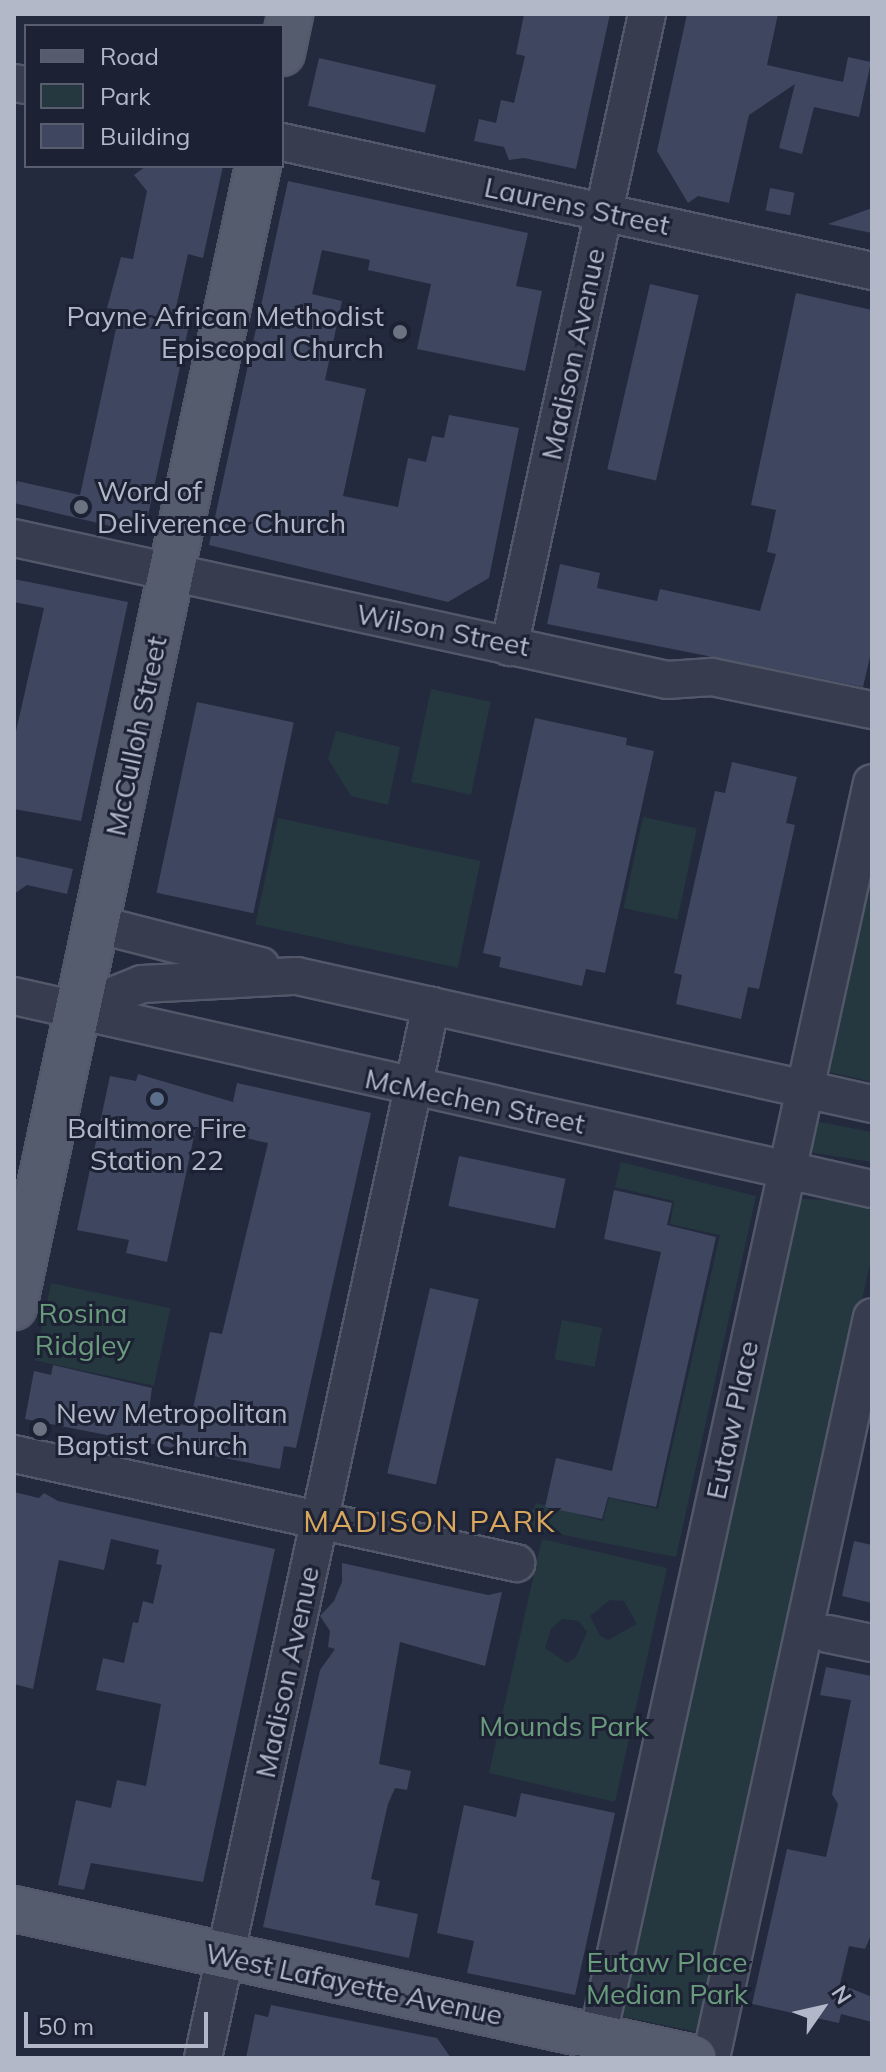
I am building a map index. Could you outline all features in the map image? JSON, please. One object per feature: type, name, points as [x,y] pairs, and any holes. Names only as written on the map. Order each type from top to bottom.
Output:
[{"type":"main road","points":[[284,43],[290,14]]},
{"type":"main road","name":"McCulloh Street","points":[[14,1307],[258,168]]},
{"type":"main road","name":"West Lafayette Avenue","points":[[14,1909],[225,1956],[596,2048],[694,2058]]},
{"type":"street","name":"Madison Avenue","points":[[509,647],[647,14]]},
{"type":"street","name":"Laurens Street","points":[[284,142],[872,271]]},
{"type":"street","name":"Wilson Street","points":[[14,538],[667,680],[712,677],[872,710]]},
{"type":"street","name":"Eutaw Place","points":[[596,2048],[872,783]]},
{"type":"street","points":[[96,924],[297,976],[872,1104]]},
{"type":"street","points":[[78,1010],[142,984],[297,976]]},
{"type":"street","name":"McMechen Street","points":[[14,996],[872,1189]]},
{"type":"street","name":"Madison Avenue","points":[[203,2058],[431,1005]]},
{"type":"street","points":[[711,2058],[872,1317]]},
{"type":"street","points":[[14,1454],[516,1563]]},
{"type":"street","points":[[828,1634],[872,1643]]},
{"type":"green space","points":[[431,689],[491,702],[471,795],[411,782]]},
{"type":"green space","points":[[336,731],[400,747],[388,805],[351,796],[328,759]]},
{"type":"green space","points":[[643,817],[697,828],[677,919],[624,908]]},
{"type":"green space","points":[[278,818],[480,861],[458,968],[255,925]]},
{"type":"green space","points":[[872,870],[872,1082],[829,1072]]},
{"type":"green space","points":[[814,1121],[872,1132],[872,1162],[808,1152]]},
{"type":"green space","points":[[621,1162],[756,1196],[676,1557],[517,1526],[521,1507],[533,1510],[536,1503],[603,1521],[609,1498],[658,1509],[720,1235],[670,1224],[674,1201],[615,1187]]},
{"type":"green space","name":"Eutaw Place Median Park","points":[[800,1199],[870,1201],[872,1255],[699,2032],[614,2015]]},
{"type":"green space","name":"Rosina Ridgley","points":[[51,1283],[170,1308],[154,1386],[35,1360]]},
{"type":"green space","points":[[562,1320],[602,1328],[595,1367],[554,1359]]},
{"type":"green space","name":"Mounds Park","points":[[542,1539],[667,1568],[615,1802],[489,1773]],"holes":[[[610,1600],[624,1601],[637,1624],[608,1640],[600,1636],[590,1616]],[[562,1619],[579,1621],[587,1632],[576,1657],[567,1663],[545,1648],[551,1629]]]},
{"type":"building","points":[[524,14],[610,14],[576,169],[524,158],[509,160],[504,147],[474,141],[479,119],[496,123],[501,100],[514,103],[525,56],[516,54]]},
{"type":"building","points":[[687,14],[778,14],[767,65],[843,82],[848,57],[871,62],[859,117],[814,107],[802,154],[779,148],[795,84],[749,115],[729,203],[698,196],[688,203],[657,151]]},
{"type":"building","points":[[319,58],[436,85],[425,133],[308,106]]},
{"type":"building","points":[[143,168],[223,168],[203,258],[188,254],[173,321],[189,325],[144,534],[14,503],[17,481],[80,495],[120,310],[107,308],[121,257],[133,259],[147,191],[134,175]]},
{"type":"building","points":[[288,181],[528,233],[516,286],[542,291],[525,371],[417,349],[431,284],[368,270],[370,260],[322,250],[312,294],[342,301],[325,380],[366,389],[343,496],[398,507],[408,458],[426,462],[432,436],[444,438],[449,415],[519,428],[489,578],[448,602],[209,545]]},
{"type":"building","points":[[770,188],[795,193],[790,215],[766,211]]},
{"type":"building","points":[[872,208],[872,233],[828,224]]},
{"type":"building","points":[[650,284],[699,295],[656,480],[607,469]]},
{"type":"building","points":[[796,293],[872,310],[872,648],[863,687],[547,624],[560,564],[600,573],[597,588],[657,601],[660,589],[760,611],[776,554],[767,552],[776,510],[751,505]]},
{"type":"building","points":[[14,579],[128,602],[81,821],[14,809],[14,740],[44,608],[14,602]]},
{"type":"building","points":[[197,702],[294,723],[253,913],[156,893]]},
{"type":"building","points":[[535,718],[627,738],[626,745],[654,751],[605,973],[586,969],[582,986],[499,967],[501,957],[483,953]]},
{"type":"building","points":[[732,762],[797,777],[786,823],[795,825],[759,989],[748,987],[741,1019],[676,1004],[682,975],[674,973],[715,791],[725,793]]},
{"type":"building","points":[[14,856],[73,869],[67,894],[27,885],[14,894]]},
{"type":"building","points":[[138,1074],[233,1102],[237,1083],[371,1113],[296,1448],[284,1446],[280,1469],[25,1419],[34,1371],[51,1375],[53,1365],[152,1388],[148,1417],[189,1426],[210,1332],[222,1334],[268,1143],[196,1127],[167,1262],[126,1253],[129,1240],[77,1230],[110,1076],[136,1081]]},
{"type":"building","points":[[459,1156],[566,1179],[555,1229],[448,1206]]},
{"type":"building","points":[[614,1190],[672,1203],[667,1225],[716,1237],[656,1507],[608,1497],[602,1519],[545,1507],[556,1458],[612,1471],[661,1252],[604,1239]]},
{"type":"building","points":[[430,1288],[479,1299],[436,1484],[387,1473]]},
{"type":"building","points":[[14,1492],[39,1498],[44,1493],[58,1501],[275,1549],[203,1882],[91,1863],[84,1890],[58,1885],[76,1800],[111,1808],[117,1780],[146,1786],[161,1704],[96,1690],[103,1658],[124,1663],[133,1622],[138,1623],[143,1601],[153,1604],[162,1565],[156,1564],[159,1550],[111,1539],[104,1570],[59,1560],[33,1689],[14,1684]]},
{"type":"building","points":[[854,1541],[872,1545],[872,1603],[842,1596]]},
{"type":"building","points":[[342,1563],[488,1595],[502,1592],[485,1666],[400,1642],[379,1764],[411,1771],[407,1790],[395,1788],[388,1804],[371,1879],[380,1881],[375,1905],[418,1914],[409,1958],[263,1927],[320,1670],[335,1649],[328,1647],[330,1631],[320,1616],[334,1601],[342,1582]]},
{"type":"building","points":[[826,1667],[872,1676],[872,1933],[865,1949],[849,1946],[840,1984],[872,1997],[872,2022],[841,2014],[839,2023],[752,2004],[787,1849],[826,1857],[838,1804],[832,1794],[851,1700],[820,1695]]},
{"type":"building","points":[[521,1793],[615,1813],[575,1995],[467,1973],[474,1941],[437,1933],[464,1805],[516,1817]]},
{"type":"building","points":[[271,2005],[437,2038],[451,2058],[246,2058],[255,2014],[268,2017]]},
{"type":"place","name":"Payne African Methodist Episcopal Church","points":[[400,332]]},
{"type":"place","name":"Word of Deliverence Church","points":[[81,507]]},
{"type":"place","name":"Baltimore Fire Station 22","points":[[157,1099]]},
{"type":"place","name":"New Metropolitan Baptist Church","points":[[40,1429]]},
{"type":"district","name":"MADISON PARK","points":[[430,1521]]}]
